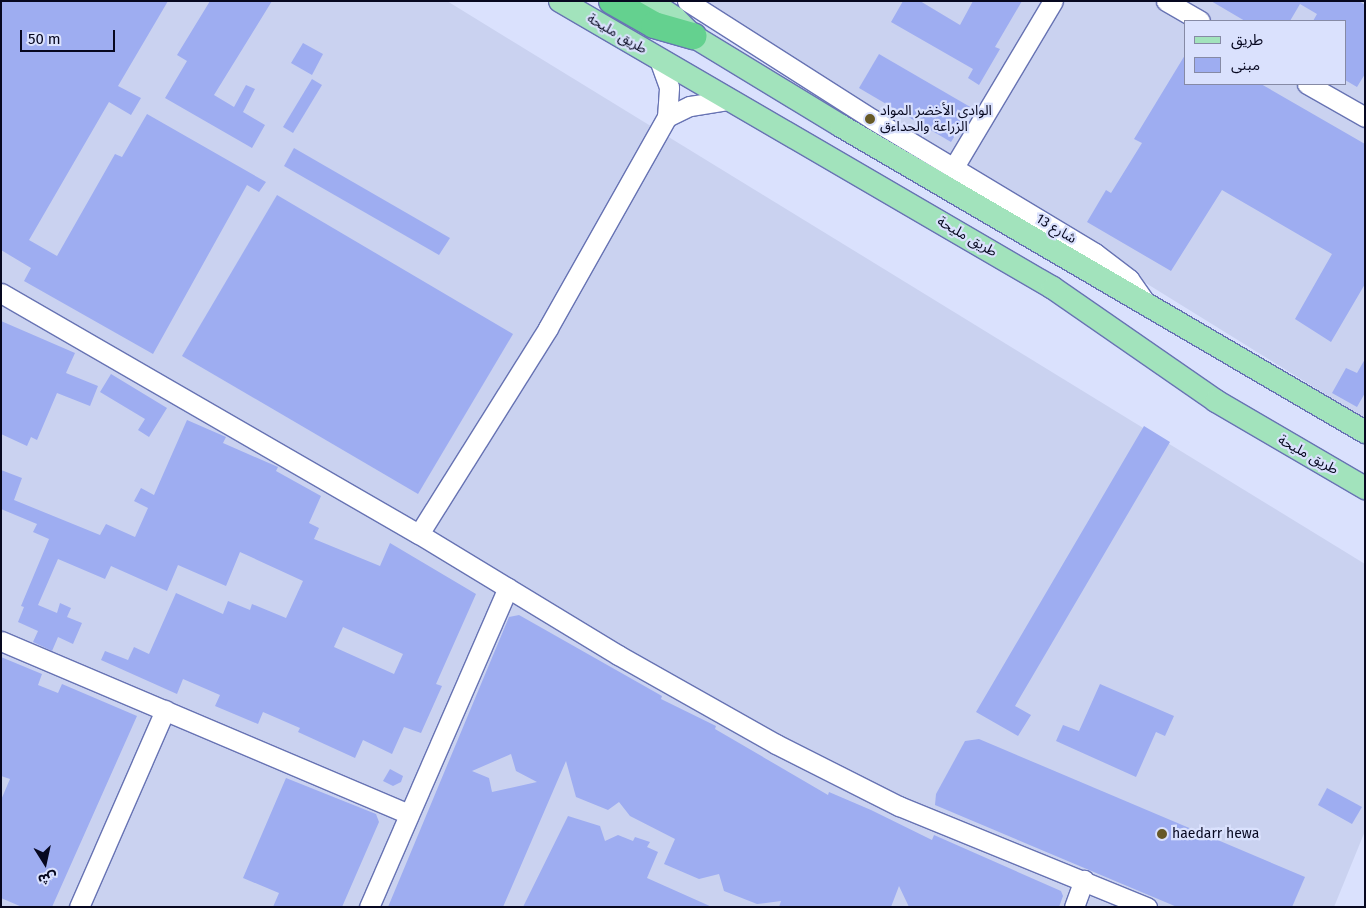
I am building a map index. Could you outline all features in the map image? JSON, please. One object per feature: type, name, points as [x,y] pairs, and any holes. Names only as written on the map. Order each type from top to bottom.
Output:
[{"type":"highway","points":[[612,1],[654,25],[693,36]]},
{"type":"main road","name":"طريق مليحة","points":[[560,1],[726,100],[1045,283],[1216,401],[1361,484]]},
{"type":"main road","points":[[650,1],[675,18],[693,36],[1365,432]]},
{"type":"street","name":"شارع 13","points":[[687,1],[872,120],[954,167],[1101,257],[1129,279],[1147,304]]},
{"type":"street","points":[[954,167],[1053,1]]},
{"type":"street","points":[[1166,1],[1198,20]]},
{"type":"street","points":[[420,534],[548,328],[667,117],[669,87],[659,59]]},
{"type":"street","points":[[1309,85],[1365,117]]},
{"type":"street","points":[[667,117],[696,104],[726,100]]},
{"type":"street","points":[[1,293],[420,534],[618,655],[827,771],[899,806],[1147,907]]},
{"type":"street","points":[[369,907],[508,588]]},
{"type":"street","points":[[1,641],[409,814]]},
{"type":"street","points":[[79,907],[165,710]]},
{"type":"street","points":[[1074,907],[1084,880]]},
{"type":"shaded area","points":[[1,1],[447,1],[1365,564],[1365,831],[1334,907],[1,907]]},
{"type":"shaded area","points":[[691,1],[1365,1],[1365,419]]},
{"type":"building","points":[[1,1],[168,1],[118,86],[141,98],[131,115],[109,102],[29,240],[57,256],[115,154],[122,157],[147,114],[266,182],[259,192],[247,185],[153,354],[24,281],[31,268],[1,250]]},
{"type":"building","points":[[210,1],[272,1],[214,95],[234,107],[246,85],[255,89],[243,112],[265,125],[252,148],[165,98],[187,61],[177,55]]},
{"type":"building","points":[[903,1],[920,1],[960,25],[973,1],[1022,1],[995,47],[1000,49],[979,85],[968,78],[973,69],[891,22]]},
{"type":"building","points":[[1211,1],[1359,1],[1365,5],[1365,74],[1357,87],[1346,81],[1346,20],[1314,20],[1317,14],[1300,4],[1291,20],[1243,20]]},
{"type":"building","points":[[303,43],[323,54],[312,75],[291,63]]},
{"type":"building","points":[[879,54],[972,108],[951,142],[859,88]]},
{"type":"building","points":[[1184,57],[1184,85],[1263,85],[1365,144],[1365,284],[1331,342],[1295,319],[1332,254],[1222,190],[1171,271],[1087,222],[1106,190],[1111,193],[1142,143],[1134,139]]},
{"type":"building","points":[[312,79],[322,85],[293,133],[283,127]]},
{"type":"building","points":[[294,148],[450,238],[439,255],[284,166]]},
{"type":"building","points":[[277,195],[513,334],[418,494],[182,356]]},
{"type":"building","points":[[1,321],[75,353],[66,373],[98,386],[90,406],[57,393],[37,440],[31,437],[27,446],[1,434]]},
{"type":"building","points":[[1365,359],[1365,393],[1357,407],[1332,393],[1346,368],[1357,373]]},
{"type":"building","points":[[111,374],[167,408],[149,437],[138,430],[145,419],[100,392]]},
{"type":"building","points":[[187,420],[226,437],[223,443],[278,467],[276,471],[321,496],[309,523],[319,528],[314,539],[380,566],[390,543],[476,594],[436,684],[442,686],[421,733],[404,727],[392,754],[363,740],[355,758],[298,732],[300,728],[263,712],[258,724],[215,706],[220,695],[183,679],[177,694],[101,660],[105,651],[128,660],[134,647],[149,654],[176,593],[223,614],[228,601],[250,610],[252,604],[286,618],[303,581],[240,552],[226,586],[178,565],[167,591],[111,566],[105,579],[58,559],[38,605],[57,613],[60,603],[71,608],[67,617],[82,623],[73,644],[58,637],[52,651],[33,642],[38,631],[18,622],[24,607],[21,606],[49,539],[33,532],[37,524],[1,509],[1,470],[22,478],[14,500],[100,535],[106,524],[135,537],[148,508],[134,501],[141,488],[154,495]],"holes":[[[343,627],[403,654],[394,674],[334,647]]]},
{"type":"building","points":[[1144,426],[1170,442],[1015,706],[1031,715],[1018,736],[976,712]]},
{"type":"building","points":[[519,615],[662,696],[661,699],[716,726],[715,729],[828,795],[829,792],[871,810],[932,840],[934,835],[1061,891],[1063,896],[1059,907],[909,907],[899,886],[891,907],[779,907],[781,901],[757,904],[724,891],[719,874],[699,879],[664,864],[675,839],[630,816],[619,802],[608,810],[576,797],[566,761],[503,907],[388,907],[509,617]],"holes":[[[511,754],[516,771],[537,782],[492,792],[489,778],[472,771]]]},
{"type":"building","points":[[1,657],[42,674],[38,685],[58,693],[62,684],[137,716],[52,907],[22,907],[1,898],[1,800],[10,779],[1,776]]},
{"type":"building","points":[[1100,684],[1174,716],[1165,736],[1156,732],[1136,777],[1056,741],[1063,725],[1079,731]]},
{"type":"building","points":[[979,739],[1305,877],[1292,907],[1177,907],[935,805],[936,794],[965,741]]},
{"type":"building","points":[[390,769],[403,776],[401,782],[393,786],[383,781]]},
{"type":"building","points":[[286,778],[376,814],[379,822],[342,907],[273,907],[279,893],[243,878]]},
{"type":"building","points":[[1327,788],[1362,807],[1352,824],[1318,805]]},
{"type":"building","points":[[568,816],[600,826],[605,841],[618,835],[633,841],[635,837],[650,842],[647,847],[658,852],[647,878],[712,907],[523,907]]},
{"type":"place","name":"الوادى الأخضر المواد الزراعة والحداءق","points":[[870,119]]},
{"type":"place","name":"haedarr hewa","points":[[1162,834]]}]
